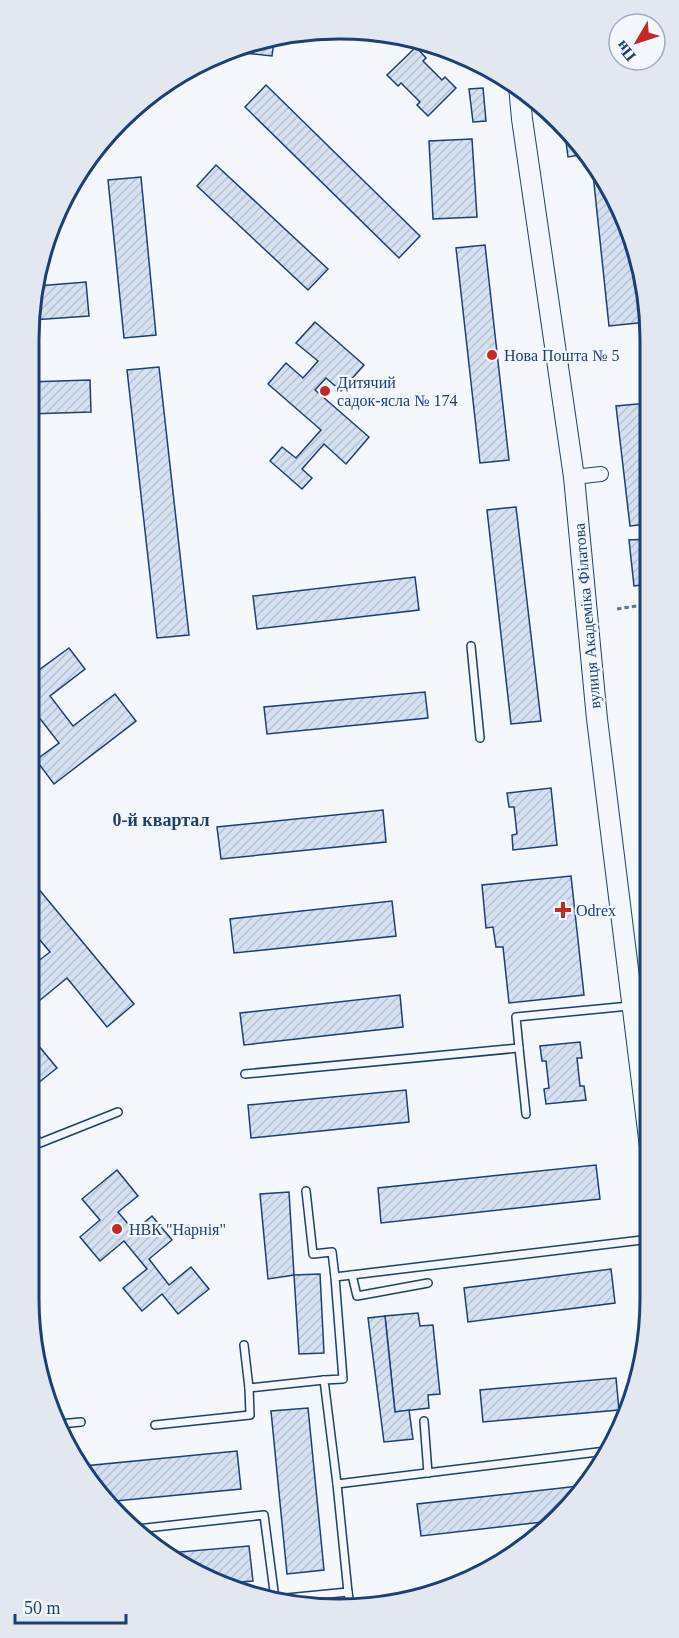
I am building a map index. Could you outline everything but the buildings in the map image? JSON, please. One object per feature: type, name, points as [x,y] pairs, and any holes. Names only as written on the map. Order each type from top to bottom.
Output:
[{"type":"main road","name":"вулиця Академіка Філатова","points":[[520,100],[574,477],[597,719],[640,998]]},
{"type":"street","points":[[574,477],[601,474]]},
{"type":"lane","points":[[471,646],[480,738]]},
{"type":"lane","points":[[526,1114],[516,1017],[640,1005]]},
{"type":"lane","points":[[245,1074],[519,1048]]},
{"type":"lane","points":[[39,1142],[117,1112]]},
{"type":"lane","points":[[249,1388],[342,1379],[332,1252],[313,1254],[306,1191]]},
{"type":"lane","points":[[335,1277],[640,1240]]},
{"type":"lane","points":[[352,1275],[357,1296],[428,1283]]},
{"type":"lane","points":[[155,1425],[250,1415],[244,1345]]},
{"type":"lane","points":[[324,1380],[349,1599]]},
{"type":"lane","points":[[424,1421],[428,1473]]},
{"type":"lane","points":[[67,1423],[81,1422]]},
{"type":"lane","points":[[337,1484],[598,1452]]},
{"type":"lane","points":[[146,1528],[264,1515],[275,1592]]},
{"type":"lane","points":[[303,1596],[348,1592]]},
{"type":"path","points":[[617,609],[640,605]]},
{"type":"place","name":"Нова Пошта № 5","points":[[492,355]]},
{"type":"place","name":"Дитячий садок-ясла № 174","points":[[325,391]]},
{"type":"place","name":"Odrex","points":[[563,910]]},
{"type":"place","name":"НВК \"Нарнія\"","points":[[117,1229]]},
{"type":"district","name":"0-й квартал","points":[[161,820]]}]
